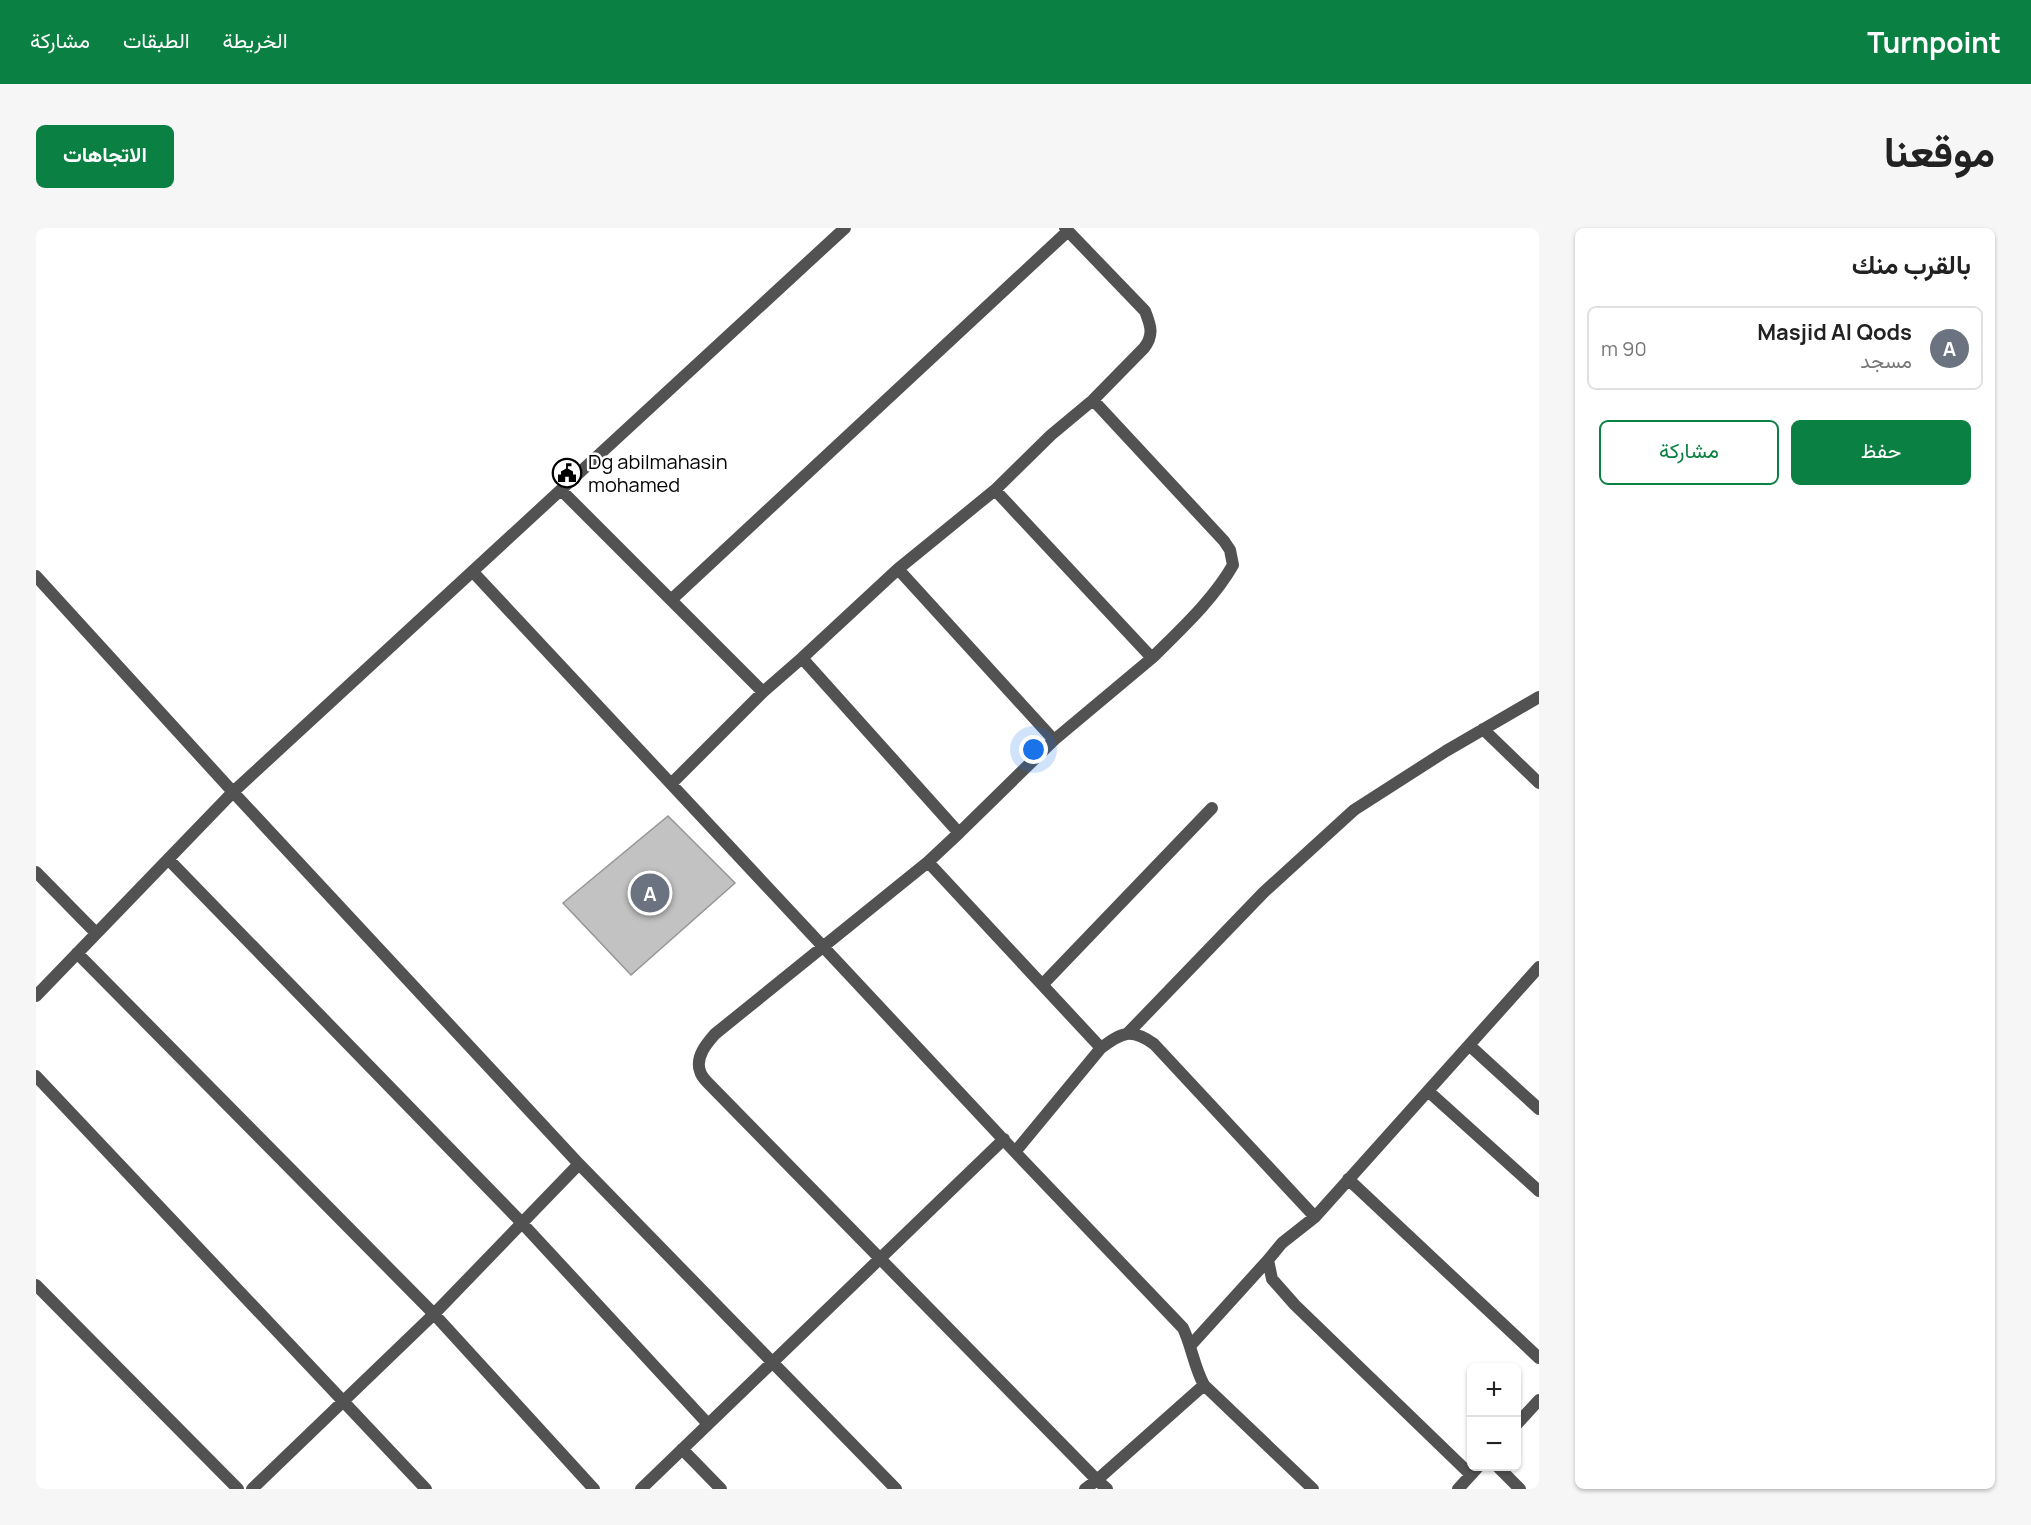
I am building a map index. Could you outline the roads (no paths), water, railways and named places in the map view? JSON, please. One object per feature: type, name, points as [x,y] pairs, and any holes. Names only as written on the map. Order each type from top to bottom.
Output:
[{"type":"street","points":[[36,996],[232,792],[845,228]]},
{"type":"street","points":[[671,600],[1067,230],[1145,311],[1151,325],[1150,340],[1093,400],[1051,435],[995,490],[898,569],[763,692],[672,783]]},
{"type":"street","points":[[1093,400],[1224,541],[1233,557],[1233,565],[1224,581],[1152,657],[1054,740],[928,862],[715,1034],[705,1044],[699,1062],[700,1072],[709,1084],[1107,1489]]},
{"type":"street","points":[[561,490],[763,692]]},
{"type":"street","points":[[995,490],[1152,657]]},
{"type":"street","points":[[898,569],[1054,740]]},
{"type":"street","points":[[473,572],[1015,1152],[1183,1328],[1191,1345],[1196,1371],[1204,1385],[1313,1489]]},
{"type":"street","points":[[36,576],[232,792],[579,1164],[896,1489]]},
{"type":"street","points":[[802,658],[959,833]]},
{"type":"street","points":[[1128,1033],[1264,892],[1354,810],[1446,751],[1539,697]]},
{"type":"street","points":[[1483,729],[1539,783]]},
{"type":"street","points":[[1043,984],[1212,808]]},
{"type":"street","points":[[168,859],[522,1223],[708,1424]]},
{"type":"street","points":[[928,862],[1101,1048]]},
{"type":"street","points":[[36,872],[96,933]]},
{"type":"street","points":[[77,953],[434,1314],[594,1489]]},
{"type":"street","points":[[1191,1345],[1282,1243],[1315,1217],[1539,967]]},
{"type":"street","points":[[1015,1152],[1101,1048],[1117,1036],[1128,1033],[1143,1037],[1154,1044],[1315,1217]]},
{"type":"street","points":[[1469,1045],[1539,1109]]},
{"type":"street","points":[[36,1076],[426,1489]]},
{"type":"street","points":[[1428,1091],[1539,1191]]},
{"type":"street","points":[[641,1489],[1004,1139]]},
{"type":"street","points":[[252,1489],[434,1314],[579,1164]]},
{"type":"street","points":[[1348,1179],[1539,1358]]},
{"type":"street","points":[[1268,1260],[1272,1279],[1278,1288],[1467,1464]]},
{"type":"street","points":[[36,1285],[238,1489]]},
{"type":"street","points":[[1085,1489],[1204,1385]]},
{"type":"street","points":[[1521,1420],[1539,1400]]},
{"type":"street","points":[[682,1449],[722,1489]]},
{"type":"street","points":[[1458,1489],[1475,1471]]},
{"type":"street","points":[[1501,1471],[1520,1489]]},
{"type":"place","name":"Dg abilmahasin mohamed","points":[[567,473]]},
{"type":"place","name":"Masjid Al Qods","points":[[650,893]]}]
